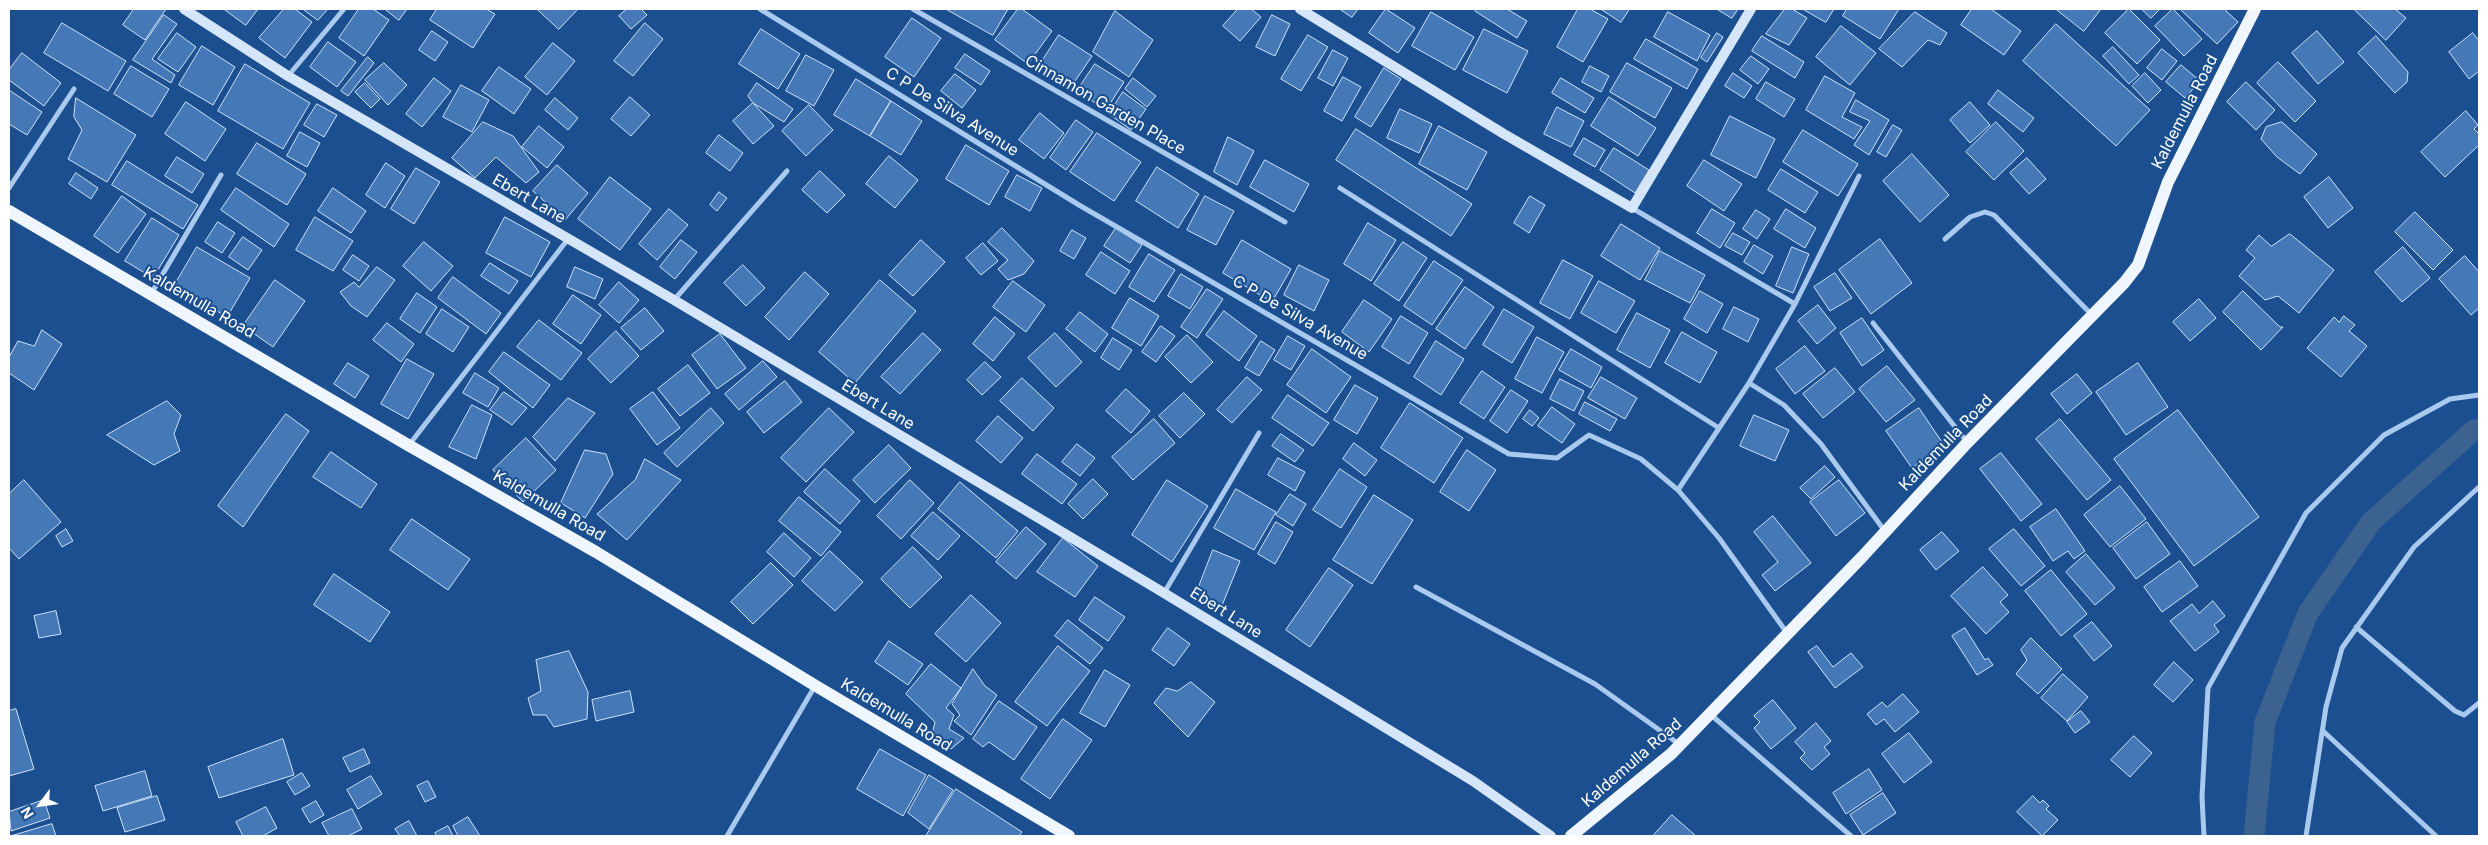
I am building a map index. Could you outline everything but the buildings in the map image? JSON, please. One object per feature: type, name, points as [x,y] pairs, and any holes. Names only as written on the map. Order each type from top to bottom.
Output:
[{"type":"main road","name":"Kaldemulla Road","points":[[1570,836],[1681,745],[1862,557],[1967,443],[2124,283],[2138,265],[2168,182],[2255,9]]},
{"type":"main road","name":"Kaldemulla Road","points":[[9,211],[408,445],[596,552],[816,686],[1069,836]]},
{"type":"street","name":"Ebert Lane","points":[[185,9],[288,76],[674,300],[1164,593],[1473,781],[1551,836]]},
{"type":"street","points":[[288,76],[344,9]]},
{"type":"street","name":"C P De Silva Avenue","points":[[760,9],[1079,205],[1509,454],[1557,458],[1589,435],[1642,459],[1678,490],[1719,538],[1787,633]]},
{"type":"street","name":"Cinnamon Garden Place","points":[[913,9],[1285,222]]},
{"type":"street","points":[[1300,9],[1504,134],[1795,304]]},
{"type":"street","points":[[1632,208],[1751,9]]},
{"type":"street","points":[[9,188],[74,89]]},
{"type":"street","points":[[674,300],[787,171]]},
{"type":"street","points":[[151,294],[221,175]]},
{"type":"street","points":[[1678,490],[1749,383],[1795,304],[1859,176]]},
{"type":"street","points":[[1340,188],[1719,428]]},
{"type":"street","points":[[1945,239],[1970,217],[1985,212],[1994,215],[2092,315]]},
{"type":"street","points":[[408,445],[568,239]]},
{"type":"street","points":[[1873,322],[1967,443]]},
{"type":"street","points":[[1749,383],[1784,405],[1821,444],[1884,531]]},
{"type":"street","points":[[2204,836],[2202,797],[2208,688],[2306,513],[2384,435],[2450,399],[2479,395]]},
{"type":"street","points":[[1164,593],[1259,433]]},
{"type":"street","points":[[2306,836],[2326,707],[2342,648],[2414,546],[2479,488]]},
{"type":"street","points":[[1416,587],[1595,684],[1681,745]]},
{"type":"street","points":[[2356,627],[2455,711],[2464,714],[2479,703]]},
{"type":"street","points":[[727,836],[816,686]]},
{"type":"street","points":[[1710,714],[1851,836]]},
{"type":"street","points":[[2323,730],[2436,836]]},
{"type":"waterway","points":[[2254,836],[2265,722],[2308,613],[2371,522],[2474,430],[2479,429]]}]
